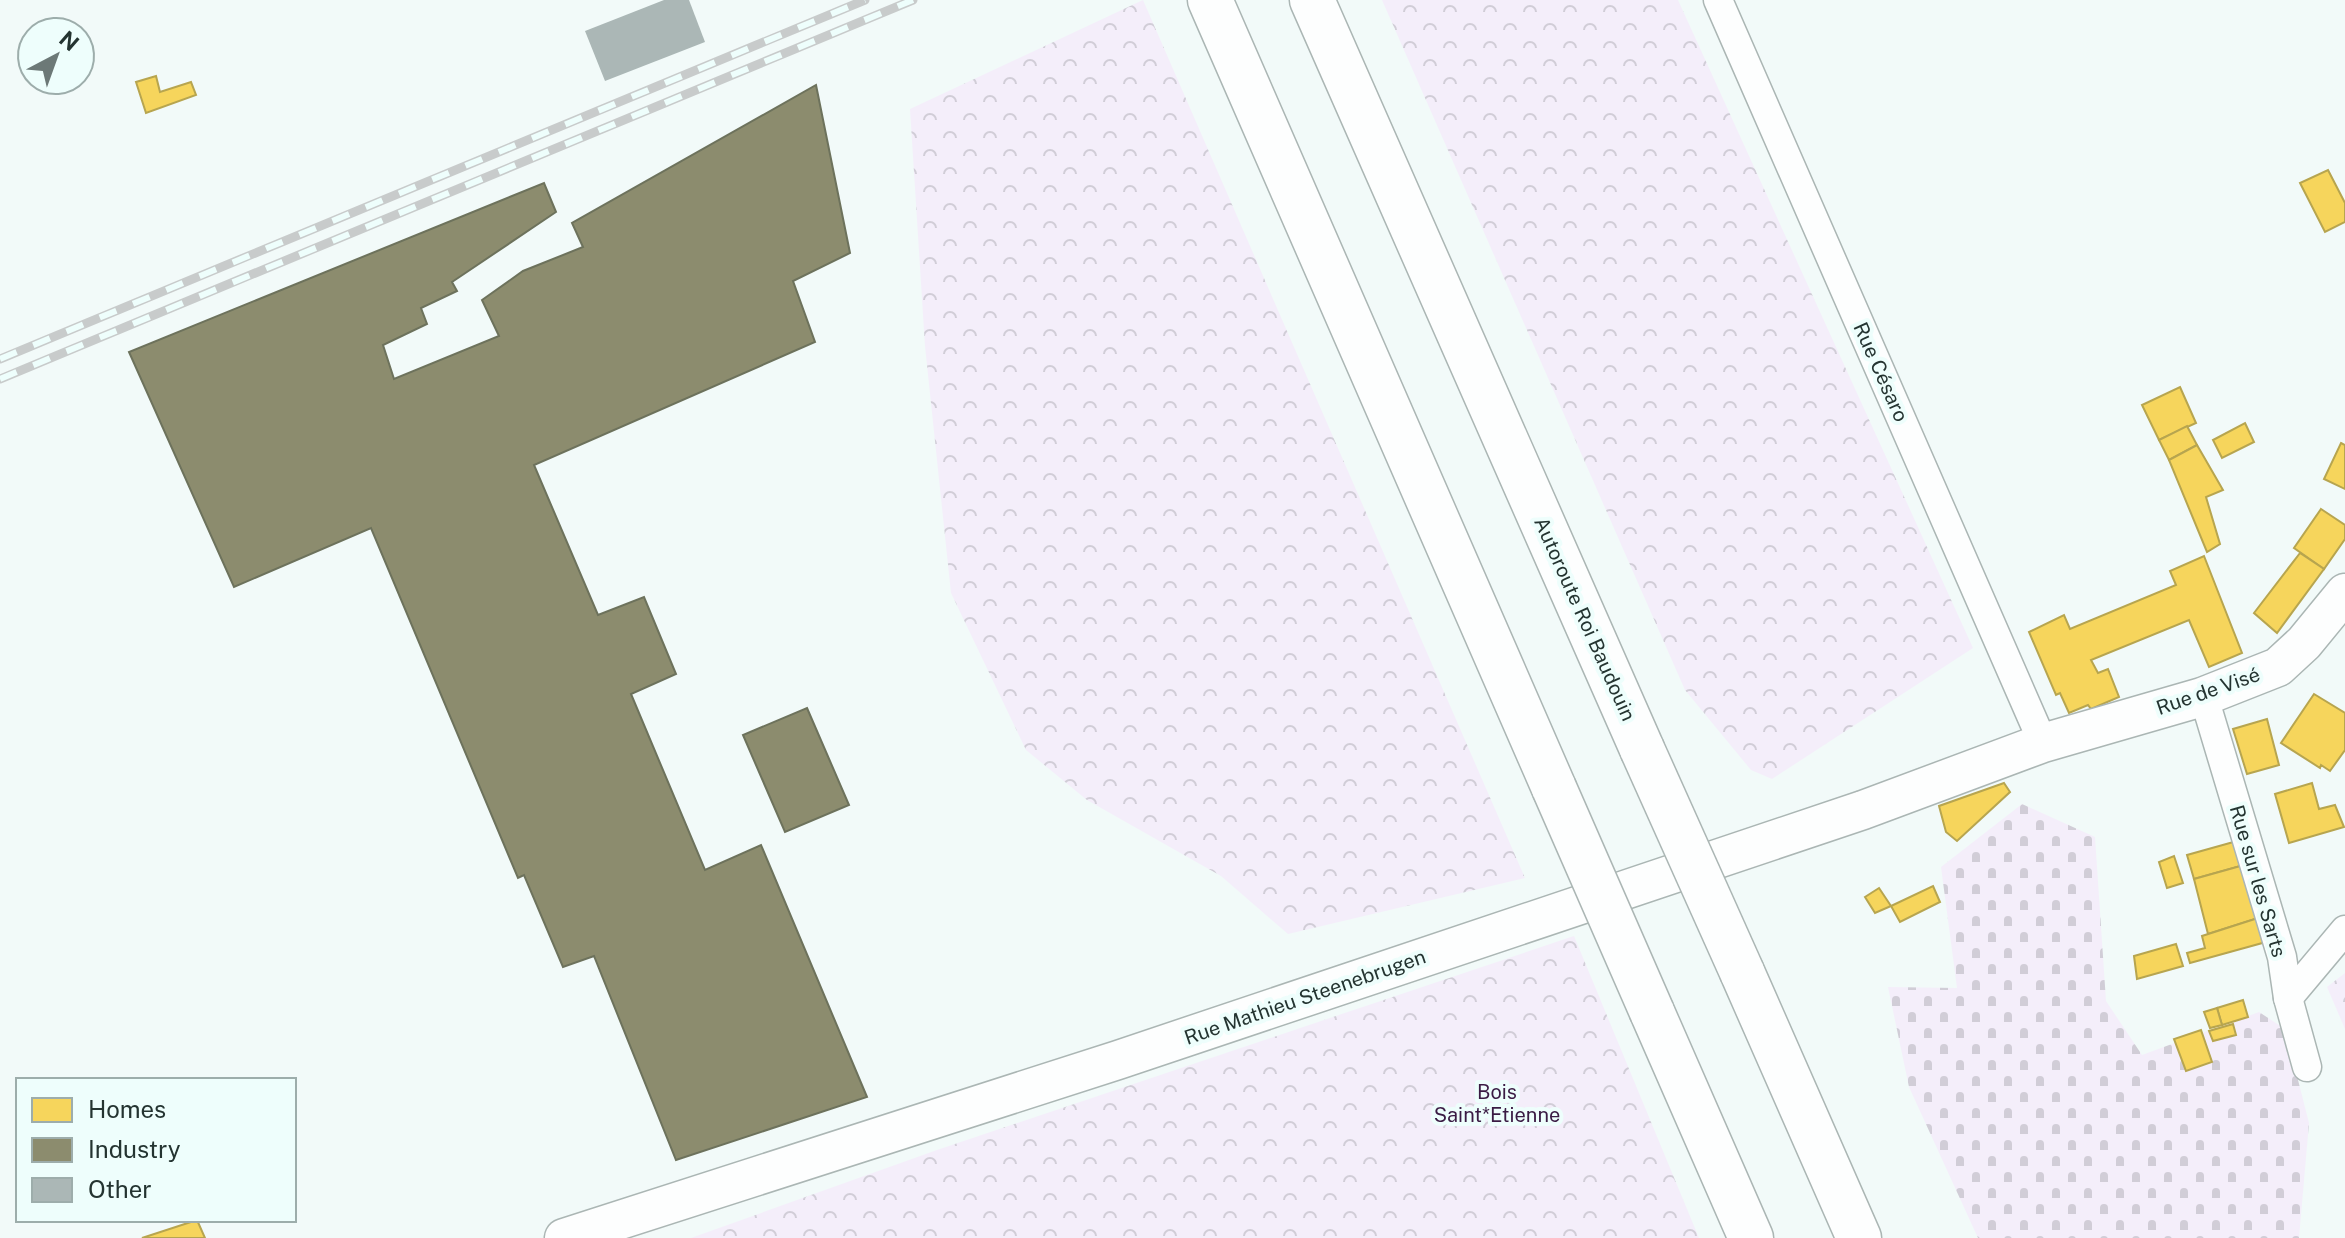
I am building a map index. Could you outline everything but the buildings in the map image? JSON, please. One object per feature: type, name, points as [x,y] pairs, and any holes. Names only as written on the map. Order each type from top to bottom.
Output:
[{"type":"highway","points":[[1210,0],[1751,1238]]},
{"type":"highway","name":"Autoroute Roi Baudouin","points":[[1318,14],[1859,1238]]},
{"type":"street","name":"Rue Césaro","points":[[1718,0],[2043,743]]},
{"type":"street","name":"Rue de Visé","points":[[2043,743],[2202,697],[2278,667],[2304,643],[2345,593]]},
{"type":"street","name":"Rue sur les Sarts","points":[[2202,697],[2282,957],[2288,998],[2307,1067]]},
{"type":"street","name":"Rue Mathieu Steenebrugen","points":[[564,1238],[1148,1050],[1863,810],[2043,743]]},
{"type":"street","points":[[2288,998],[2345,930]]},
{"type":"green space","points":[[1143,0],[1525,878],[1288,934],[1221,876],[1087,800],[1026,750],[951,593],[925,346],[910,109]]},
{"type":"green space","points":[[1382,0],[1678,0],[1973,648],[1772,779],[1751,770],[1685,690]]},
{"type":"green space","points":[[2022,804],[2095,837],[2106,1001],[2142,1055],[2259,1012],[2285,1029],[2309,1123],[2299,1238],[1978,1238],[1909,1087],[1888,987],[1957,988],[1941,867]]},
{"type":"green space","name":"Bois Saint*Etienne","points":[[1574,936],[1699,1238],[691,1238],[937,1150]]},
{"type":"green space","points":[[2345,973],[2345,1029],[2327,987]]},
{"type":"railway","points":[[0,359],[865,0]]},
{"type":"railway","points":[[0,379],[913,0]]}]
